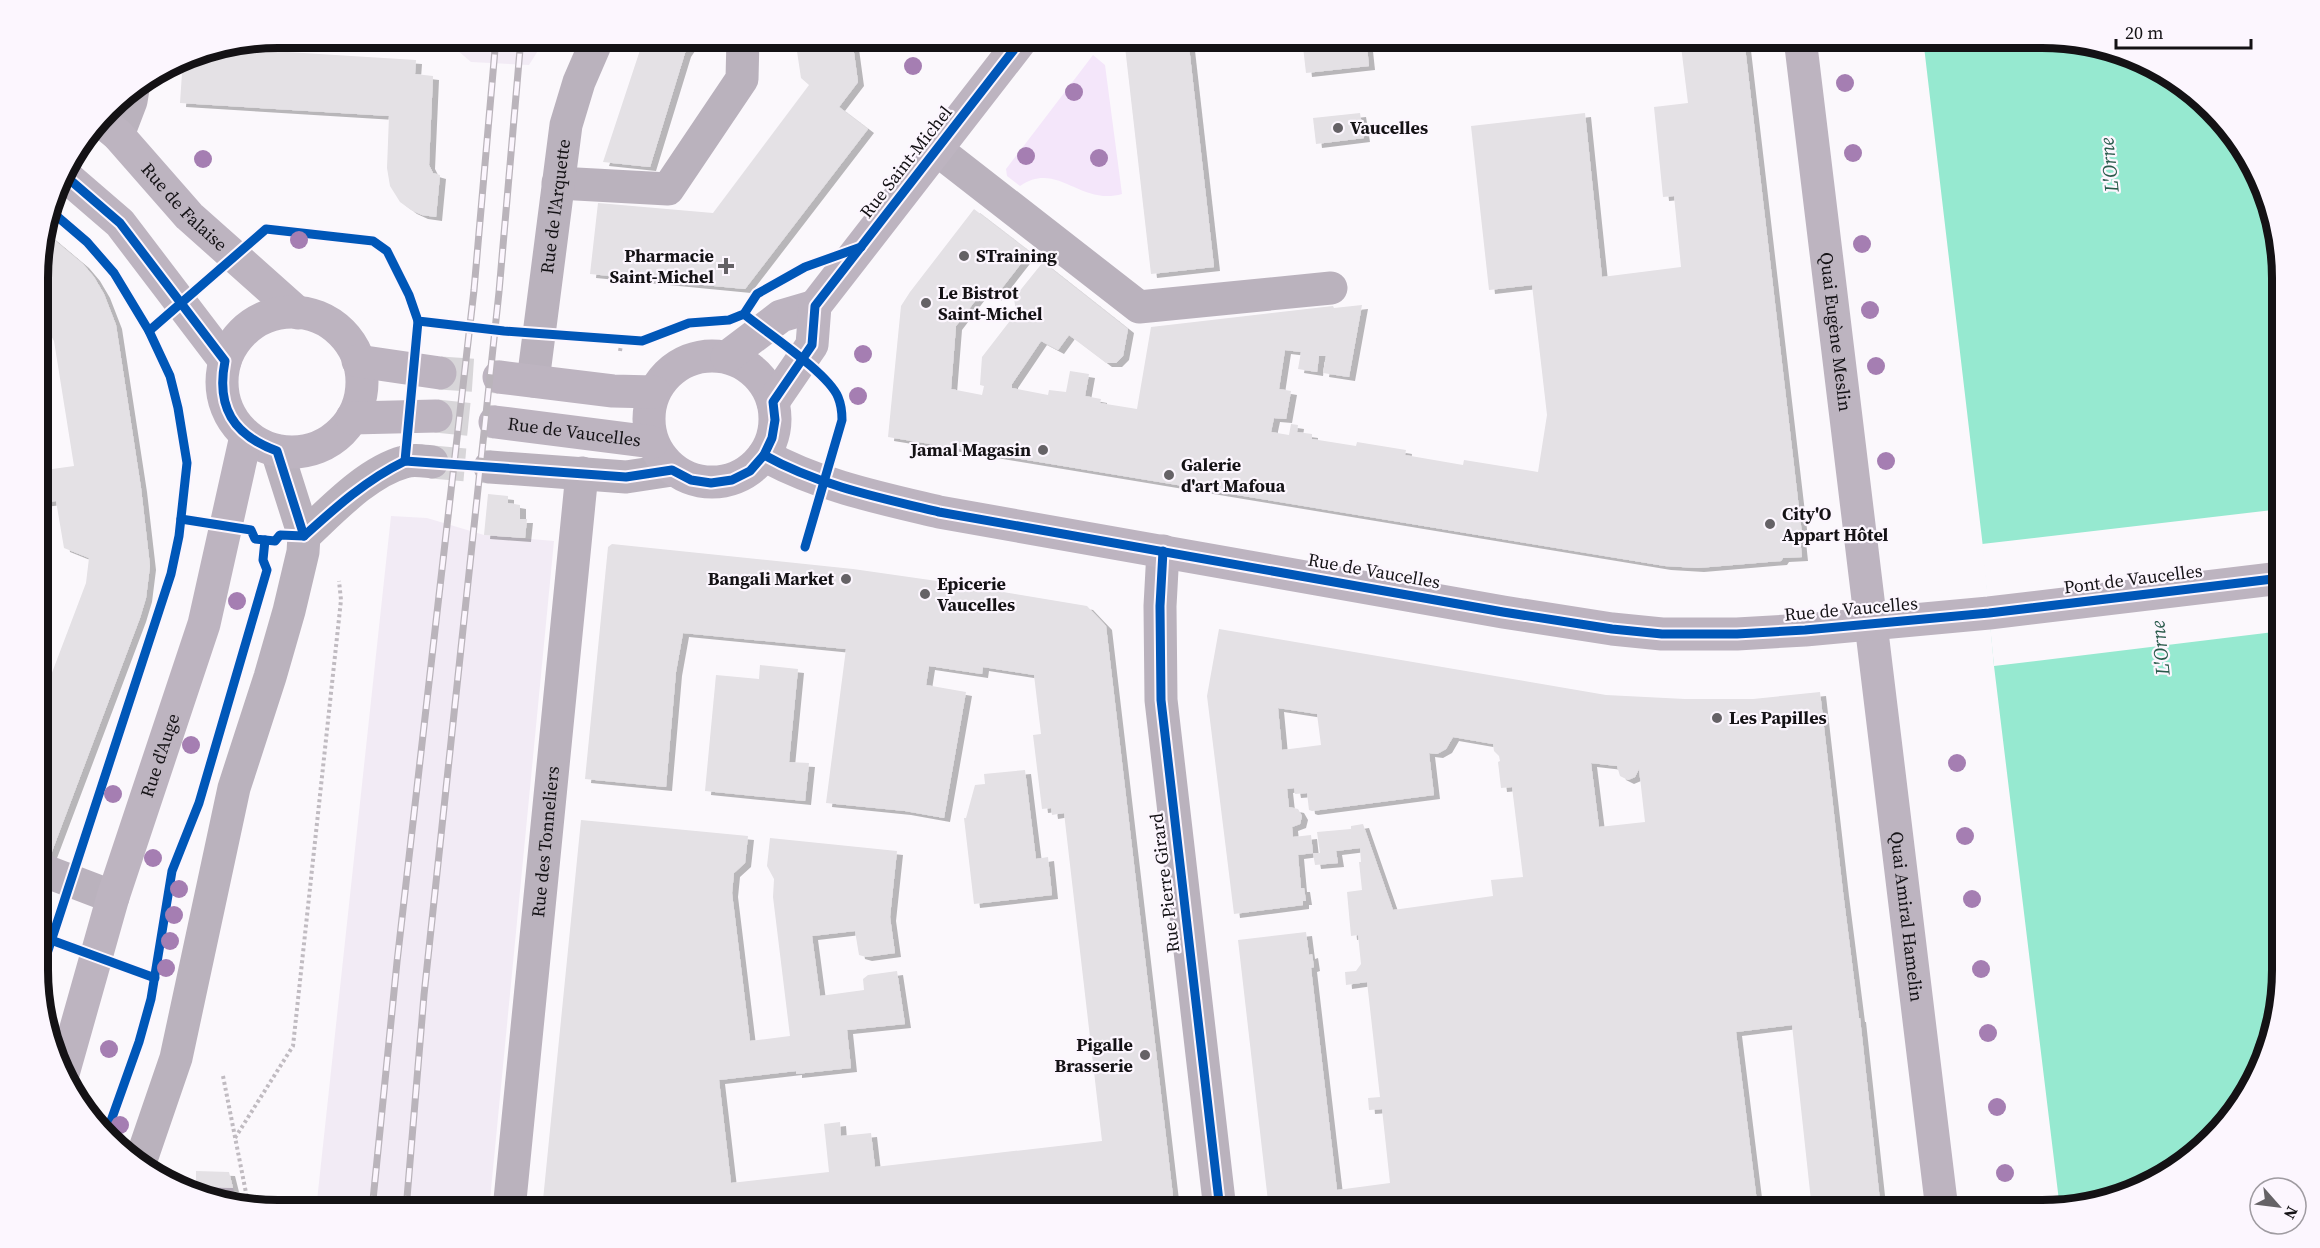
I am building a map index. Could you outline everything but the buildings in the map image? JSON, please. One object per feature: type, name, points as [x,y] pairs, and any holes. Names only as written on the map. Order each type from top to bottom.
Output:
[{"type":"main road","name":"Rue Saint-Michel","points":[[815,306],[1015,48]]},
{"type":"main road","name":"Quai Eugène Meslin","points":[[1801,48],[1871,624]]},
{"type":"main road","name":"Rue de Falaise","points":[[110,128],[189,216],[298,313]]},
{"type":"main road","points":[[70,180],[120,223],[225,361]]},
{"type":"main road","points":[[727,357],[781,316],[815,306],[812,345],[773,402]]},
{"type":"main road","points":[[279,313],[298,313],[317,317],[335,327],[350,342],[358,361],[362,380],[360,400],[352,418],[337,436],[317,448],[300,452],[277,451],[246,436],[232,418],[223,395],[222,378],[225,361],[233,344],[246,330],[261,319],[279,313]]},
{"type":"main road","points":[[705,355],[727,357],[747,366],[764,381],[773,402],[776,420],[772,438],[764,455],[750,471],[732,480],[711,483],[691,480],[672,470],[660,457],[652,442],[648,417],[654,392],[666,374],[684,362],[705,355]]},
{"type":"main road","points":[[358,361],[440,373]]},
{"type":"main road","points":[[499,377],[613,391],[654,392]]},
{"type":"main road","points":[[352,418],[436,416]]},
{"type":"main road","name":"Rue de Vaucelles","points":[[495,422],[652,442]]},
{"type":"main road","name":"Rue d'Auge","points":[[67,1060],[113,897],[204,624],[246,436]]},
{"type":"main road","name":"Rue de Vaucelles","points":[[764,455],[789,469],[894,502],[939,512],[1612,629],[1662,634],[1737,634],[1989,613]]},
{"type":"main road","name":"Pont de Vaucelles","points":[[1989,613],[2272,579]]},
{"type":"main road","name":"Quai Amiral Hamelin","points":[[1871,624],[1941,1200]]},
{"type":"street","name":"Rue de l'Arquette","points":[[533,381],[566,125],[579,82],[594,48]]},
{"type":"street","points":[[558,183],[668,189],[742,80],[743,48]]},
{"type":"street","points":[[110,128],[131,102]]},
{"type":"street","name":"Rue Saint-Michel","points":[[936,149],[1139,307],[1331,288]]},
{"type":"street","points":[[143,1155],[176,1058],[234,788],[289,611],[303,552],[304,536],[277,451]]},
{"type":"street","points":[[304,536],[340,502],[379,473],[405,461],[432,462]]},
{"type":"street","points":[[490,467],[626,477],[672,470]]},
{"type":"street","name":"Rue des Tonneliers","points":[[510,1200],[582,473]]},
{"type":"street","name":"Rue Pierre Girard","points":[[1163,551],[1160,606],[1161,700],[1219,1200]]},
{"type":"street","points":[[48,872],[113,897]]},
{"type":"path","points":[[610,339],[632,340]]},
{"type":"path","points":[[235,1138],[292,1046],[340,600],[339,578]]},
{"type":"path","points":[[223,1076],[247,1198]]},
{"type":"shaded area","points":[[455,48],[540,48],[529,65],[471,62]]},
{"type":"shaded area","points":[[1093,55],[1105,65],[1122,194],[1107,196],[1094,194],[1046,178],[1033,179],[1020,186],[1007,176],[1006,169]]},
{"type":"shaded area","points":[[391,516],[427,518],[484,535],[554,541],[490,1200],[317,1200]]},
{"type":"shaded area","points":[[200,1186],[233,1188],[235,1196]]},
{"type":"water","name":"L'Orne","points":[[1924,48],[2057,48],[2087,52],[2116,60],[2144,72],[2170,87],[2205,115],[2233,150],[2248,176],[2260,204],[2268,233],[2272,263],[2272,985],[2268,1015],[2260,1044],[2241,1085],[2215,1122],[2194,1143],[2157,1169],[2116,1188],[2087,1196],[2059,1200],[1994,666],[1984,556]]},
{"type":"pier","points":[[2272,510],[2272,632],[1994,666],[1982,544]]},
{"type":"tunnel","points":[[440,373],[499,377]]},
{"type":"tunnel","points":[[436,416],[495,422]]},
{"type":"tunnel","points":[[432,462],[490,467]]},
{"type":"railway","points":[[373,1200],[397,962],[474,290],[495,48]]},
{"type":"railway","points":[[407,1200],[424,995],[499,292],[520,48]]},
{"type":"cycle path","points":[[181,519],[251,530],[255,539],[275,541],[280,535],[304,536],[364,485],[405,461],[626,477],[672,470],[691,480],[711,483],[732,480],[750,471],[764,455],[772,438],[775,420],[773,402],[812,345],[815,306],[1015,48]]},
{"type":"cycle path","points":[[70,180],[120,223],[225,361],[223,392],[231,417],[249,437],[277,451],[304,536]]},
{"type":"cycle path","points":[[48,951],[171,574],[179,536],[187,463],[170,376],[149,331],[114,273],[87,242],[57,216]]},
{"type":"cycle path","points":[[149,331],[266,229],[373,241],[387,251],[409,295],[418,321],[504,331],[642,341],[689,323],[729,320],[744,314],[757,294],[805,267],[861,247]]},
{"type":"cycle path","points":[[744,314],[810,365],[832,387],[840,402],[842,420],[805,547]]},
{"type":"cycle path","points":[[405,461],[418,321]]},
{"type":"cycle path","points":[[764,455],[827,483],[939,512],[1503,612],[1612,629],[1662,634],[1737,634],[1805,630],[1989,613],[2272,579]]},
{"type":"cycle path","points":[[109,1126],[139,1042],[151,999],[172,871],[199,803],[267,570],[263,560],[265,540]]},
{"type":"cycle path","points":[[1163,551],[1160,606],[1161,700],[1219,1200]]},
{"type":"cycle path","points":[[51,940],[155,978]]},
{"type":"place","name":"Vaucelles","points":[[1338,128]]},
{"type":"place","name":"STraining","points":[[964,256]]},
{"type":"place","name":"Pharmacie Saint-Michel","points":[[726,266]]},
{"type":"place","name":"Le Bistrot Saint-Michel","points":[[926,303]]},
{"type":"place","name":"Jamal Magasin","points":[[1043,450]]},
{"type":"place","name":"Galerie d'art Mafoua","points":[[1169,475]]},
{"type":"place","name":"City'O Appart Hôtel","points":[[1770,524]]},
{"type":"place","name":"Bangali Market","points":[[846,579]]},
{"type":"place","name":"Epicerie Vaucelles","points":[[925,594]]},
{"type":"place","name":"Les Papilles","points":[[1717,718]]},
{"type":"place","name":"Pigalle Brasserie","points":[[1145,1055]]}]
